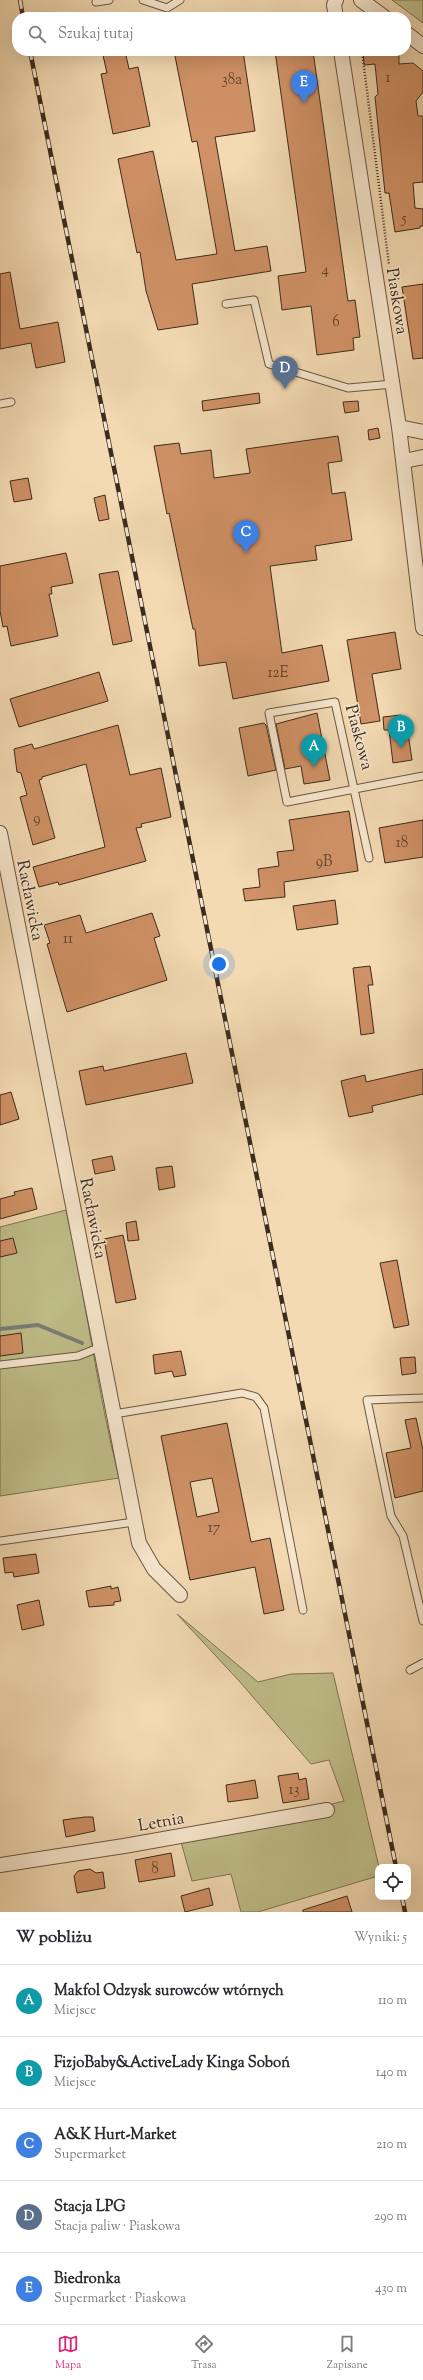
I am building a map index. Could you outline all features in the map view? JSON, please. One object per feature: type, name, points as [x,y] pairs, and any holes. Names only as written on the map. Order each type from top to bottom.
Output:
[{"type":"street","points":[[335,12],[334,5],[336,0]]},
{"type":"street","points":[[361,0],[377,12]]},
{"type":"street","points":[[411,37],[423,46]]},
{"type":"street","name":"Piaskowa","points":[[342,56],[404,461],[423,628]]},
{"type":"street","points":[[399,427],[423,432]]},
{"type":"street","points":[[404,461],[423,457]]},
{"type":"street","name":"Racławicka","points":[[0,833],[139,1544],[145,1558],[172,1590],[180,1595]]},
{"type":"street","name":"Letnia","points":[[0,1865],[124,1846],[327,1810]]},
{"type":"lane","points":[[96,2],[109,0]]},
{"type":"lane","points":[[143,0],[167,8],[180,0]]},
{"type":"lane","points":[[226,304],[254,300],[269,364],[348,388],[393,384]]},
{"type":"lane","points":[[0,404],[11,402]]},
{"type":"lane","name":"Piaskowa","points":[[369,858],[355,790],[336,702],[268,713],[287,802],[355,790],[423,776]]},
{"type":"lane","points":[[0,1365],[78,1356],[101,1348]]},
{"type":"lane","points":[[114,1414],[242,1393],[250,1394],[261,1402],[264,1408],[303,1610]]},
{"type":"lane","points":[[423,1398],[367,1400],[391,1516],[403,1536],[423,1621]]},
{"type":"lane","points":[[0,1541],[134,1522]]},
{"type":"lane","points":[[410,1670],[423,1663]]},
{"type":"path","points":[[363,56],[390,271]]},
{"type":"shaded area","points":[[392,0],[423,0],[423,23],[411,14],[411,12],[408,12]]},
{"type":"shaded area","points":[[66,1210],[80,1277],[104,1412],[119,1478],[0,1496],[0,1227]]},
{"type":"shaded area","points":[[177,1614],[258,1682],[291,1674],[333,1673],[378,1864],[375,1864],[375,1877],[258,1912],[241,1912],[231,1874],[192,1881],[181,1842],[344,1801],[329,1760],[311,1764],[240,1682]]},
{"type":"building","points":[[103,56],[126,56],[129,69],[138,67],[150,126],[113,134],[101,74],[107,73]]},
{"type":"building","points":[[175,56],[244,56],[255,131],[215,137],[235,251],[267,246],[271,271],[192,284],[198,324],[158,330],[146,291],[140,252],[137,253],[118,159],[153,151],[176,260],[217,254],[197,141],[192,142]]},
{"type":"building","points":[[276,56],[314,56],[348,301],[355,300],[360,337],[353,338],[354,350],[317,355],[311,306],[282,310],[278,276],[306,272]]},
{"type":"building","points":[[363,56],[399,56],[399,64],[413,63],[423,71],[423,92],[416,101],[418,116],[423,116],[423,182],[413,183],[415,208],[423,209],[423,226],[420,226],[420,228],[395,232],[389,193],[385,193],[375,97],[378,94],[375,64],[364,65]]},
{"type":"building","points":[[10,272],[20,329],[58,322],[65,362],[36,368],[31,343],[0,349],[0,274]]},
{"type":"building","points":[[423,284],[423,358],[413,359],[402,287]]},
{"type":"building","points":[[259,393],[260,403],[203,411],[202,401]]},
{"type":"building","points":[[358,401],[359,411],[345,413],[343,402]]},
{"type":"building","points":[[378,428],[380,438],[369,440],[368,430]]},
{"type":"building","points":[[338,436],[342,461],[328,463],[332,494],[345,492],[352,540],[315,546],[317,560],[270,566],[282,653],[322,645],[329,681],[233,699],[226,662],[199,666],[195,629],[193,629],[169,513],[167,514],[154,446],[179,443],[181,454],[211,450],[214,478],[250,473],[246,449]]},
{"type":"building","points":[[28,478],[32,499],[14,502],[10,481]]},
{"type":"building","points":[[105,495],[109,519],[99,521],[94,498]]},
{"type":"building","points":[[66,553],[73,583],[51,587],[52,594],[49,594],[58,636],[11,646],[7,626],[3,627],[0,611],[0,566]]},
{"type":"building","points":[[118,571],[132,641],[113,645],[99,574]]},
{"type":"building","points":[[395,632],[401,669],[372,674],[380,721],[361,724],[347,640]]},
{"type":"building","points":[[99,672],[108,701],[19,727],[10,699]]},
{"type":"building","points":[[317,713],[330,780],[304,784],[301,766],[285,769],[276,724]]},
{"type":"building","points":[[401,715],[403,733],[408,733],[412,760],[393,763],[389,730],[384,730],[383,717]]},
{"type":"building","points":[[264,723],[266,725],[276,770],[248,776],[239,728]]},
{"type":"building","points":[[118,725],[130,775],[161,768],[171,817],[141,824],[142,827],[136,828],[146,861],[59,885],[58,882],[39,887],[33,867],[105,847],[86,764],[42,777],[42,779],[39,780],[55,838],[33,845],[20,797],[27,795],[21,773],[17,772],[14,749],[32,744],[34,749]]},
{"type":"building","points":[[349,811],[358,871],[284,882],[285,897],[245,901],[243,889],[260,887],[258,869],[279,866],[277,852],[294,850],[289,820]]},
{"type":"building","points":[[423,820],[423,857],[385,863],[379,828]]},
{"type":"building","points":[[335,900],[338,924],[297,930],[293,906]]},
{"type":"building","points":[[152,913],[160,936],[154,938],[167,980],[67,1012],[47,944],[50,943],[44,925],[80,915],[86,933]]},
{"type":"building","points":[[370,966],[373,985],[368,985],[374,1033],[361,1035],[353,968]]},
{"type":"building","points":[[186,1053],[193,1083],[86,1105],[79,1071],[103,1066],[104,1071]]},
{"type":"building","points":[[423,1069],[423,1094],[372,1106],[373,1112],[349,1117],[341,1081],[365,1075],[366,1082]]},
{"type":"building","points":[[11,1092],[19,1119],[0,1125],[0,1095]]},
{"type":"building","points":[[112,1156],[115,1170],[95,1174],[92,1160]]},
{"type":"building","points":[[172,1166],[175,1187],[159,1190],[156,1168]]},
{"type":"building","points":[[32,1188],[37,1209],[0,1219],[0,1199],[15,1195],[14,1192]]},
{"type":"building","points":[[136,1221],[139,1240],[128,1241],[126,1223]]},
{"type":"building","points":[[123,1235],[136,1299],[116,1303],[104,1239]]},
{"type":"building","points":[[13,1238],[17,1253],[0,1257],[0,1241]]},
{"type":"building","points":[[397,1260],[409,1325],[394,1328],[380,1263]]},
{"type":"building","points":[[21,1333],[23,1353],[0,1356],[0,1336]]},
{"type":"building","points":[[181,1351],[186,1375],[174,1377],[172,1371],[155,1374],[153,1355]]},
{"type":"building","points":[[415,1357],[416,1373],[402,1375],[400,1358]]},
{"type":"building","points":[[416,1418],[423,1450],[423,1491],[395,1498],[386,1453],[411,1448],[405,1420]]},
{"type":"building","points":[[227,1423],[251,1542],[270,1538],[284,1610],[264,1614],[255,1567],[190,1580],[161,1436]],"holes":[[[212,1478],[219,1512],[197,1517],[190,1482]]]},
{"type":"building","points":[[36,1554],[39,1573],[14,1577],[13,1572],[5,1573],[3,1558]]},
{"type":"building","points":[[111,1586],[111,1589],[118,1587],[121,1601],[114,1602],[114,1605],[89,1607],[86,1591]]},
{"type":"building","points":[[39,1600],[44,1625],[22,1630],[17,1605]]},
{"type":"building","points":[[298,1773],[299,1780],[306,1778],[309,1799],[283,1803],[278,1776]]},
{"type":"building","points":[[255,1780],[258,1798],[228,1802],[226,1785]]},
{"type":"building","points":[[93,1817],[95,1831],[66,1837],[63,1820]]},
{"type":"building","points":[[171,1853],[175,1876],[139,1882],[135,1860]]},
{"type":"building","points":[[90,1869],[96,1873],[103,1872],[105,1888],[77,1893],[74,1876],[78,1871]]},
{"type":"building","points":[[209,1888],[213,1905],[185,1912],[181,1896]]},
{"type":"building","points":[[347,1896],[352,1912],[303,1912],[303,1910]]},
{"type":"waterway","points":[[0,1329],[38,1325],[82,1343]]},
{"type":"railway","points":[[20,0],[22,12]]},
{"type":"railway","points":[[31,56],[395,1864]]},
{"type":"railway","points":[[403,1900],[405,1912]]},
{"type":"place","name":"Biedronka","points":[[304,103]]},
{"type":"place","name":"Stacja LPG","points":[[285,389]]},
{"type":"place","name":"A&K Hurt-Market","points":[[246,553]]},
{"type":"place","name":"FizjoBaby&ActiveLady Kinga Soboń","points":[[401,748]]},
{"type":"place","name":"Makfol Odzysk surowców wtórnych","points":[[314,767]]}]
